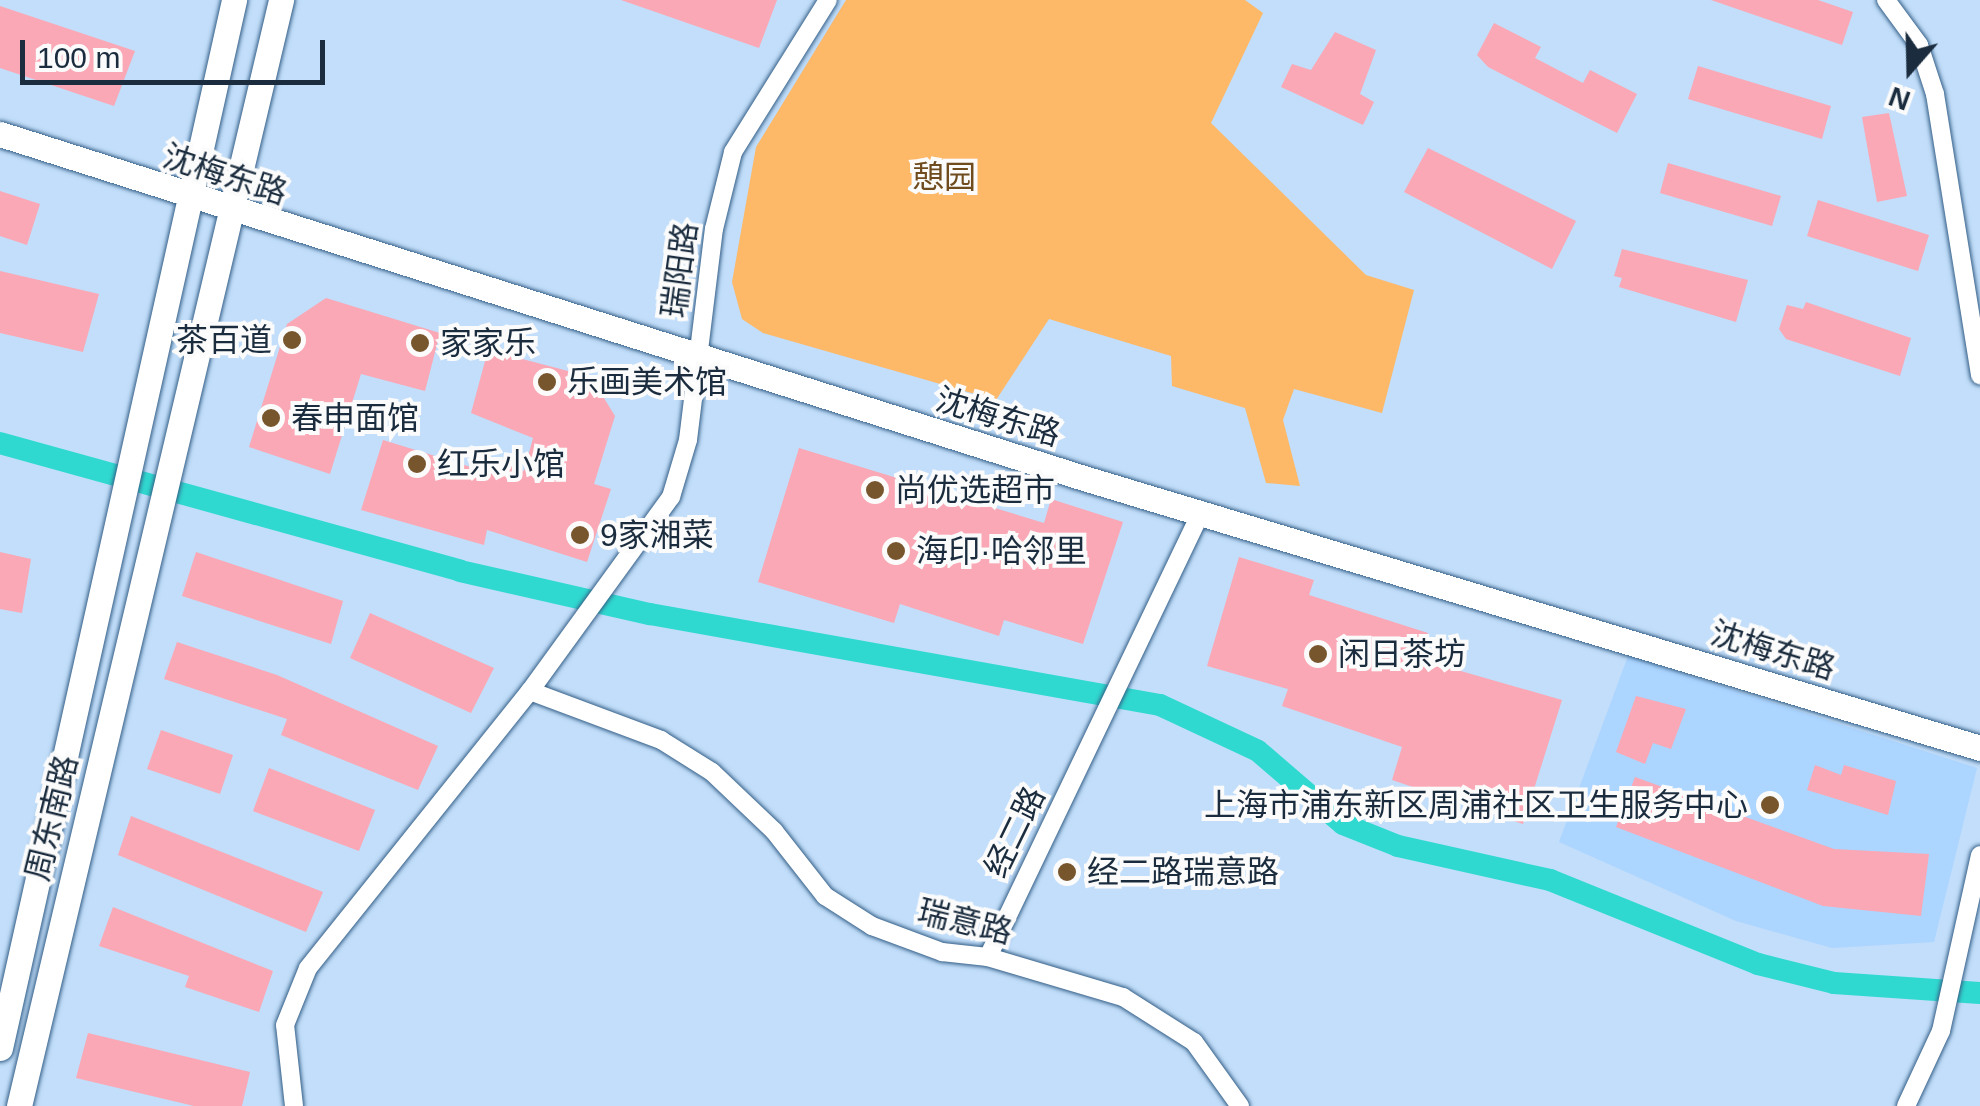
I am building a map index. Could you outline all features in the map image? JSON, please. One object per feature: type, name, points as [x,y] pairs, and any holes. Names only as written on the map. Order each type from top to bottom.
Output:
[{"type":"street","points":[[0,1048],[234,0]]},
{"type":"street","points":[[235,213],[281,0]]},
{"type":"street","name":"瑞阳路","points":[[530,690],[670,497],[699,357],[714,229],[733,152],[828,0]]},
{"type":"street","points":[[1886,0],[1919,46],[1935,94],[1980,376]]},
{"type":"street","name":"沈梅东路","points":[[0,134],[235,213],[1201,513],[1980,748]]},
{"type":"street","name":"周东南路","points":[[19,1106],[154,548],[178,430],[235,213]]},
{"type":"street","name":"经二路","points":[[988,957],[1096,733],[1136,660],[1201,513]]},
{"type":"street","points":[[294,1106],[285,1025],[308,968],[530,690]]},
{"type":"street","name":"瑞意路","points":[[530,690],[660,740],[712,772],[774,831],[825,896],[872,926],[942,952],[988,957],[1123,997],[1194,1042],[1240,1106]]},
{"type":"street","points":[[1906,1106],[1941,1032],[1980,855]]},
{"type":"shaded area","name":"上海市浦东新区周浦社区卫生服务中心","points":[[1628,656],[1977,768],[1934,942],[1832,948],[1736,921],[1559,842]]},
{"type":"green space","name":"憩园","points":[[846,0],[1245,0],[1263,13],[1211,123],[1366,275],[1414,290],[1382,413],[1294,389],[1283,420],[1300,486],[1266,483],[1245,408],[1172,386],[1171,356],[1049,319],[996,400],[763,333],[742,319],[732,282],[756,147]]},
{"type":"building","points":[[621,0],[777,0],[759,48]]},
{"type":"building","points":[[1711,0],[1818,0],[1853,12],[1842,45]]},
{"type":"building","points":[[0,6],[135,51],[114,106],[0,68]]},
{"type":"building","points":[[1494,23],[1541,47],[1535,58],[1583,83],[1590,70],[1637,94],[1617,133],[1488,67],[1477,55]]},
{"type":"building","points":[[1335,32],[1376,50],[1360,94],[1374,102],[1363,125],[1281,87],[1292,64],[1311,70]]},
{"type":"building","points":[[1698,66],[1831,106],[1822,139],[1688,99]]},
{"type":"building","points":[[1889,113],[1907,196],[1877,202],[1862,117]]},
{"type":"building","points":[[1428,148],[1576,221],[1552,269],[1404,192]]},
{"type":"building","points":[[1668,163],[1781,196],[1772,226],[1660,193]]},
{"type":"building","points":[[0,191],[40,204],[27,245],[0,236]]},
{"type":"building","points":[[1818,200],[1929,235],[1918,271],[1807,236]]},
{"type":"building","points":[[1622,249],[1748,280],[1736,322],[1619,287],[1622,278],[1614,276]]},
{"type":"building","points":[[0,271],[99,294],[83,352],[0,333]]},
{"type":"building","points":[[326,298],[440,333],[425,391],[361,374],[330,474],[249,447],[287,324]]},
{"type":"building","points":[[1806,302],[1911,338],[1900,376],[1786,339],[1779,329],[1787,305],[1803,309]]},
{"type":"building","points":[[488,350],[591,377],[615,416],[594,484],[611,489],[587,562],[487,530],[484,545],[361,510],[383,440],[500,476],[504,463],[524,471],[533,438],[471,413]]},
{"type":"building","name":"海印·哈邻里","points":[[799,448],[1044,523],[1051,499],[1123,522],[1083,644],[1004,620],[999,636],[900,604],[894,623],[758,582]]},
{"type":"building","points":[[0,552],[31,559],[22,613],[0,609]]},
{"type":"building","points":[[196,552],[343,601],[331,644],[182,596]]},
{"type":"building","points":[[1239,557],[1314,580],[1309,595],[1428,633],[1419,659],[1562,700],[1523,824],[1392,780],[1402,747],[1282,706],[1288,689],[1207,666]]},
{"type":"building","points":[[370,613],[494,668],[471,713],[350,658]]},
{"type":"building","points":[[177,642],[277,675],[438,746],[418,790],[281,735],[287,719],[164,679]]},
{"type":"building","points":[[1636,696],[1686,709],[1671,749],[1653,743],[1645,764],[1616,752]]},
{"type":"building","points":[[161,730],[233,755],[220,794],[147,769]]},
{"type":"building","points":[[1815,765],[1841,775],[1844,765],[1896,781],[1888,815],[1807,790]]},
{"type":"building","points":[[269,768],[375,810],[359,851],[253,811]]},
{"type":"building","points":[[1635,777],[1834,849],[1929,854],[1921,916],[1823,906],[1616,827]]},
{"type":"building","points":[[131,816],[323,892],[306,932],[118,855]]},
{"type":"building","points":[[113,907],[273,971],[259,1012],[185,987],[189,976],[99,946]]},
{"type":"building","points":[[88,1033],[250,1072],[242,1106],[194,1106],[76,1078]]},
{"type":"waterway","points":[[0,443],[460,571],[650,614],[1160,705],[1258,751],[1343,824],[1398,846],[1550,880],[1758,964],[1834,983],[1980,993]]},
{"type":"place","name":"茶百道","points":[[292,340]]},
{"type":"place","name":"家家乐","points":[[420,343]]},
{"type":"place","name":"乐画美术馆","points":[[547,382]]},
{"type":"place","name":"春申面馆","points":[[271,418]]},
{"type":"place","name":"红乐小馆","points":[[417,464]]},
{"type":"place","name":"尚优选超市","points":[[875,490]]},
{"type":"place","name":"9家湘菜","points":[[580,535]]},
{"type":"place","name":"海印·哈邻里","points":[[896,551]]},
{"type":"place","name":"闲日茶坊","points":[[1318,654]]},
{"type":"place","name":"上海市浦东新区周浦社区卫生服务中心","points":[[1770,805]]},
{"type":"place","name":"经二路瑞意路","points":[[1067,872]]}]
